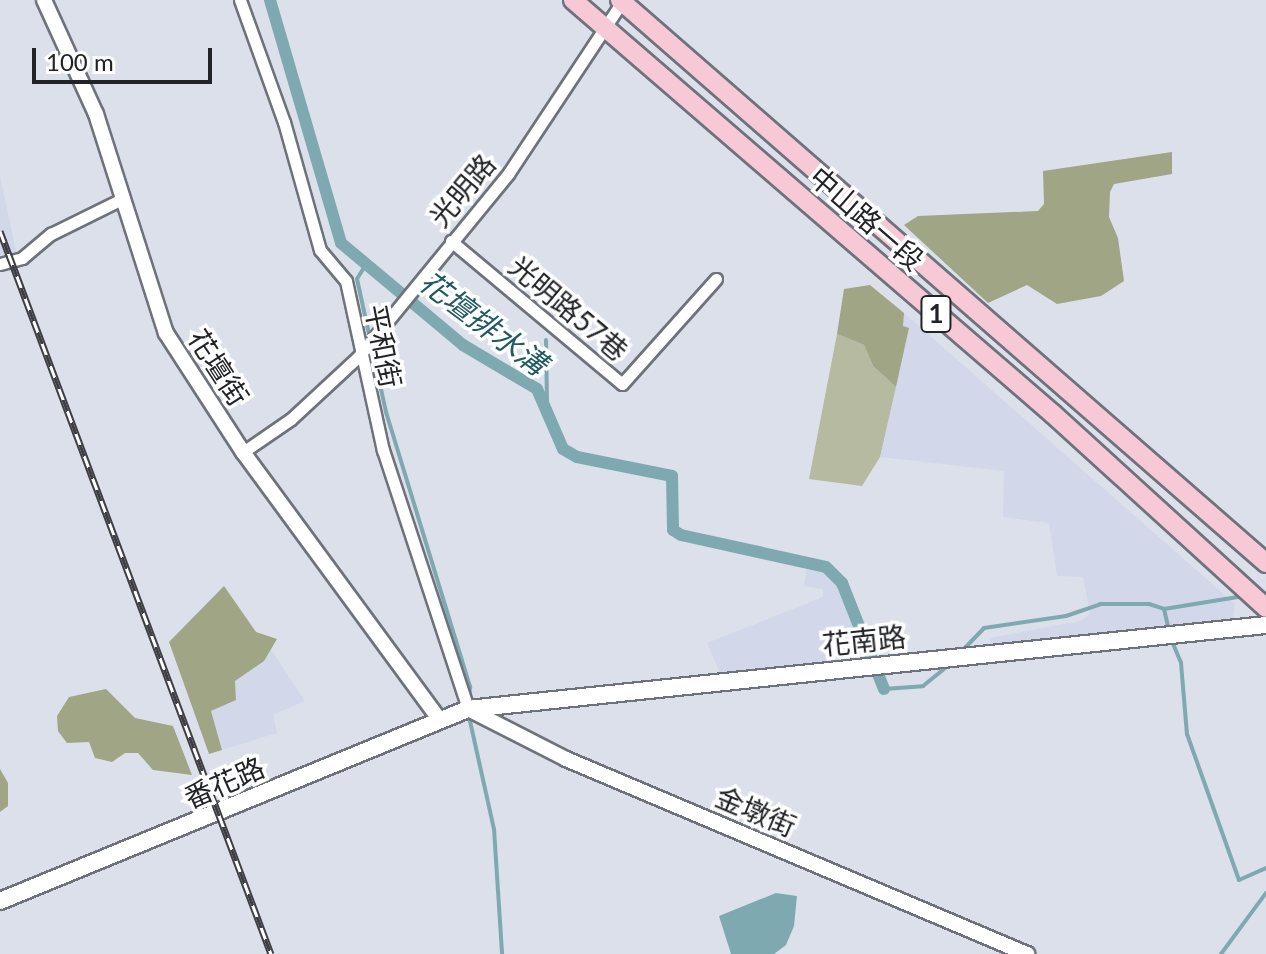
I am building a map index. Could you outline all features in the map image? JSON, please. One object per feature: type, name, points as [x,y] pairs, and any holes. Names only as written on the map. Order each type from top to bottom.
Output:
[{"type":"main road","name":"中山路一段","points":[[573,0],[707,111],[1053,414],[1266,608]]},
{"type":"main road","name":"中山路一段","points":[[622,0],[1266,563]]},
{"type":"main road","name":"花南路","points":[[468,709],[1266,625]]},
{"type":"main road","name":"番花路","points":[[0,901],[208,819],[438,717],[468,709]]},
{"type":"street","name":"花壇街","points":[[44,0],[96,114],[160,322],[243,452],[438,717]]},
{"type":"street","name":"平和街","points":[[240,0],[284,122],[320,250],[346,281],[359,356],[383,450],[468,709]]},
{"type":"street","name":"光明路","points":[[243,452],[291,419],[359,356],[561,101],[601,26],[622,0]]},
{"type":"street","points":[[0,264],[22,258],[51,234],[124,198]]},
{"type":"street","name":"光明路57巷","points":[[451,241],[622,384],[716,279]]},
{"type":"street","name":"金墩街","points":[[468,709],[566,759],[1027,954]]},
{"type":"shaded area","points":[[0,176],[19,265],[0,270]]},
{"type":"shaded area","points":[[904,313],[1235,604],[1233,621],[990,647],[990,638],[1080,621],[1090,614],[1083,577],[1057,576],[1049,523],[1003,517],[1004,471],[880,457],[909,329],[903,326]]},
{"type":"shaded area","points":[[807,568],[834,576],[846,586],[871,657],[720,673],[707,643],[823,597],[823,589],[804,586]]},
{"type":"shaded area","points":[[271,649],[305,701],[273,715],[277,733],[222,750],[211,711],[236,700],[235,681],[263,661]]},
{"type":"shaded area","points":[[776,893],[797,896],[794,926],[786,945],[774,954],[731,954],[719,916]]},
{"type":"green space","points":[[1172,152],[1172,174],[1114,184],[1110,192],[1109,217],[1118,238],[1124,281],[1101,296],[1057,304],[1027,285],[988,303],[904,225],[918,216],[1038,211],[1044,204],[1043,171]]},
{"type":"green space","points":[[870,285],[904,313],[903,326],[909,328],[896,387],[873,366],[864,345],[837,334],[844,289]]},
{"type":"green space","points":[[837,334],[864,345],[873,366],[896,387],[880,457],[862,486],[809,479]]},
{"type":"green space","points":[[224,586],[256,632],[277,639],[264,661],[235,681],[236,700],[211,711],[222,750],[209,754],[169,642]]},
{"type":"green space","points":[[106,689],[135,718],[173,726],[192,775],[153,770],[138,753],[125,753],[112,762],[95,758],[89,742],[67,743],[58,731],[57,716],[69,697]]},
{"type":"green space","points":[[0,769],[8,783],[8,806],[0,812]]},
{"type":"waterway","name":"花壇排水溝","points":[[270,0],[341,243],[463,345],[537,389],[563,449],[577,457],[672,476],[673,530],[681,535],[826,567],[842,583],[884,689]]},
{"type":"waterway","points":[[365,266],[357,279],[386,412],[470,687],[469,699]]},
{"type":"waterway","points":[[546,340],[547,403]]},
{"type":"waterway","points":[[961,652],[984,628],[1066,616],[1100,604],[1149,604],[1164,609],[1244,596]]},
{"type":"waterway","points":[[1164,609],[1169,630]]},
{"type":"waterway","points":[[1171,639],[1181,663],[1187,734],[1239,880],[1266,868]]},
{"type":"waterway","points":[[884,689],[923,686],[949,665]]},
{"type":"waterway","points":[[468,712],[494,829],[502,954]]},
{"type":"waterway","points":[[1221,954],[1266,893]]},
{"type":"railway","points":[[0,231],[271,954]]}]
